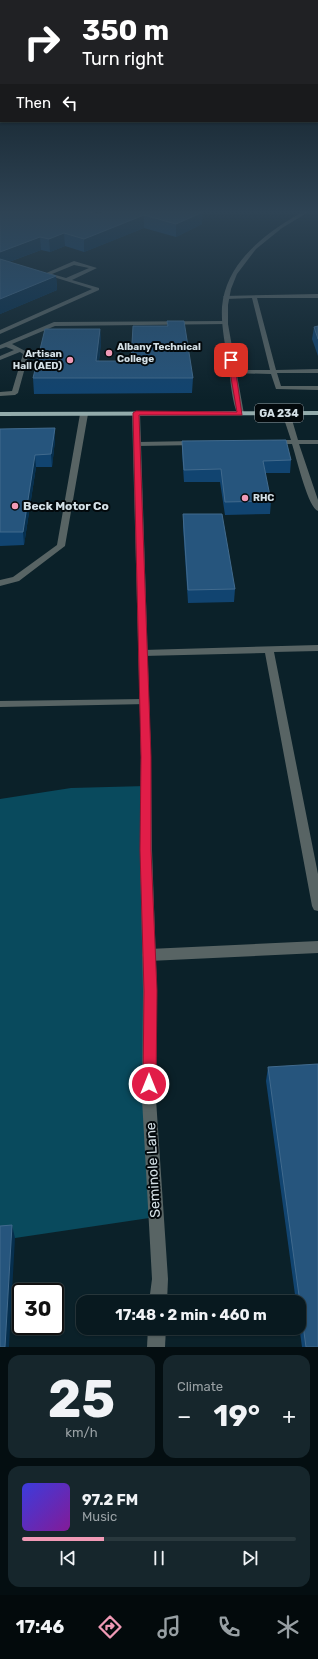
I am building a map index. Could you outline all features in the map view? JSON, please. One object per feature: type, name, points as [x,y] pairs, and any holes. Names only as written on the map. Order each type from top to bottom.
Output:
[{"type":"main road","name":"GA 234","points":[[0,414],[318,413]]},
{"type":"street","points":[[0,332],[97,289],[47,274]]},
{"type":"street","points":[[66,280],[80,274]]},
{"type":"street","points":[[236,274],[226,297],[224,314],[232,372],[240,414]]},
{"type":"street","points":[[226,297],[318,296]]},
{"type":"street","points":[[254,297],[278,388],[318,388]]},
{"type":"street","points":[[3,346],[54,324],[225,324]]},
{"type":"street","points":[[0,394],[15,394],[26,353],[3,346]]},
{"type":"street","points":[[0,358],[20,350]]},
{"type":"street","points":[[232,372],[318,372]]},
{"type":"street","name":"Seminole Lane","points":[[136,413],[150,991],[149,1099],[160,1279],[159,1295]]},
{"type":"street","points":[[286,413],[311,493],[318,509]]},
{"type":"street","points":[[0,583],[16,579],[62,546],[84,414]]},
{"type":"street","points":[[264,442],[318,442]]},
{"type":"street","points":[[137,444],[200,443]]},
{"type":"street","points":[[143,653],[318,648]]},
{"type":"street","points":[[269,650],[318,906]]},
{"type":"street","points":[[0,704],[144,702]]},
{"type":"street","points":[[149,955],[318,947]]},
{"type":"street","points":[[156,1347],[157,1335]]},
{"type":"shaded area","points":[[146,786],[156,1217],[15,1238],[0,1238],[0,799],[71,788]]},
{"type":"building","points":[[0,274],[49,274],[56,276],[0,299]]},
{"type":"building","name":"Artisan Hall (AED)","points":[[167,321],[184,321],[193,378],[33,378],[45,329],[100,329],[96,361],[131,361],[133,326],[168,326]]},
{"type":"building","points":[[318,326],[318,339],[314,327]]},
{"type":"building","name":"Beck Motor Co","points":[[55,428],[51,454],[35,455],[23,532],[0,532],[0,429]]},
{"type":"building","name":"RHC","points":[[286,440],[291,460],[263,461],[271,501],[225,502],[221,469],[184,470],[182,441]]},
{"type":"building","points":[[183,514],[222,514],[235,589],[188,590]]},
{"type":"building","points":[[318,1064],[318,1347],[306,1347],[304,1335],[306,1335],[306,1295],[299,1295],[268,1067]]},
{"type":"building","points":[[12,1225],[5,1347],[0,1347],[0,1226]]},
{"type":"place","name":"Albany Technical College","points":[[109,353]]},
{"type":"place","name":"Artisan Hall (AED)","points":[[70,360]]},
{"type":"place","name":"RHC","points":[[245,498]]},
{"type":"place","name":"Beck Motor Co","points":[[15,506]]},
{"type":"route","points":[[149,1084],[150,991],[146,850],[146,757],[136,413],[240,414],[231,360]]}]
